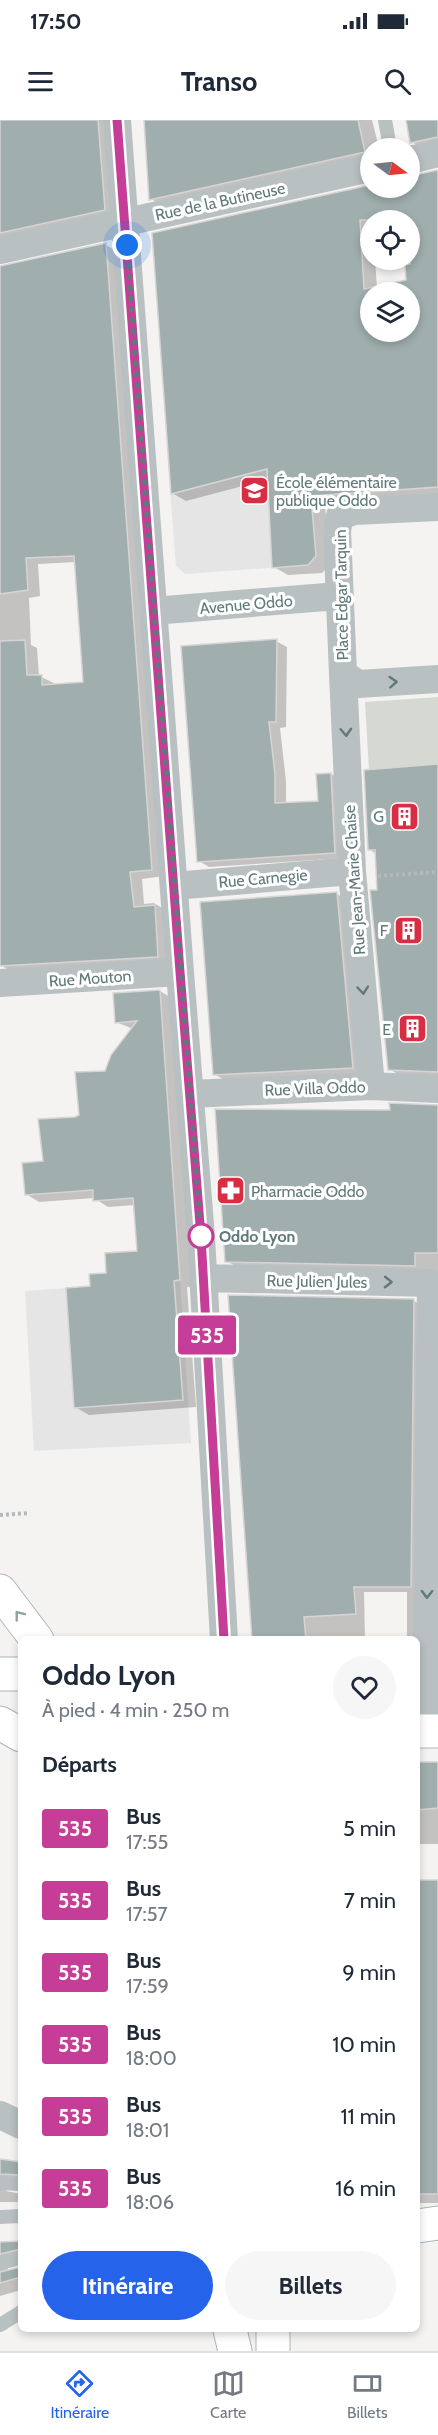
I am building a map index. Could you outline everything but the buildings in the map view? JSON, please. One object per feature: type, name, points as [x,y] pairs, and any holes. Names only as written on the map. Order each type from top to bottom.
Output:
[{"type":"main road","points":[[0,1591],[34,1636]]},
{"type":"main road","points":[[0,1674],[18,1674]]},
{"type":"main road","points":[[0,1722],[18,1721]]},
{"type":"main road","points":[[0,1722],[18,1733]]},
{"type":"main road","points":[[420,2226],[438,2223]]},
{"type":"main road","points":[[230,2332],[235,2351]]},
{"type":"main road","points":[[273,2332],[273,2351]]},
{"type":"street","points":[[117,120],[191,1094],[224,1636]]},
{"type":"street","points":[[420,152],[438,153]]},
{"type":"street","name":"Rue de la Butineuse","points":[[0,250],[360,170]]},
{"type":"street","name":"Place Edgar Tarquin","points":[[438,507],[354,511],[340,516],[337,530],[343,674],[358,684],[438,679]]},
{"type":"street","name":"Avenue Oddo","points":[[153,611],[338,596]]},
{"type":"street","name":"Rue Jean-Marie Chaise","points":[[343,674],[364,873],[371,1086]]},
{"type":"street","name":"Rue Carnegie","points":[[174,886],[364,873]]},
{"type":"street","name":"Rue Mouton","points":[[0,984],[180,972]]},
{"type":"street","name":"Rue Villa Oddo","points":[[191,1094],[371,1086],[438,1089]]},
{"type":"street","name":"Rue Julien Jules","points":[[203,1278],[431,1283],[427,1731]]},
{"type":"street","points":[[0,2115],[18,2124]]},
{"type":"street","points":[[287,2332],[289,2351]]},
{"type":"lane","points":[[385,120],[393,138]]},
{"type":"lane","points":[[0,2183],[18,2184]]},
{"type":"lane","points":[[0,2217],[18,2216]]},
{"type":"lane","points":[[0,2263],[18,2259]]},
{"type":"lane","points":[[0,2325],[18,2314]]},
{"type":"path","points":[[364,873],[438,872]]},
{"type":"path","points":[[0,1515],[30,1513]]},
{"type":"shaded area","name":"École élémentaire publique Oddo","points":[[331,405],[340,493],[311,496],[316,556],[308,565],[185,574],[176,566],[167,450]]},
{"type":"shaded area","points":[[438,697],[438,765],[369,770],[365,702]]},
{"type":"shaded area","points":[[180,1280],[191,1443],[34,1451],[25,1291]]},
{"type":"bus line","name":"535","points":[[117,120],[191,1094],[224,1636]]},
{"type":"place","name":"École élémentaire publique Oddo","points":[[255,491]]},
{"type":"place","name":"G","points":[[405,816]]},
{"type":"place","name":"F","points":[[409,930]]},
{"type":"place","name":"E","points":[[412,1029]]},
{"type":"place","name":"Pharmacie Oddo","points":[[230,1191]]},
{"type":"place","name":"Oddo Lyon","points":[[201,1236]]},
{"type":"route","points":[[127,245],[201,1236]]}]
